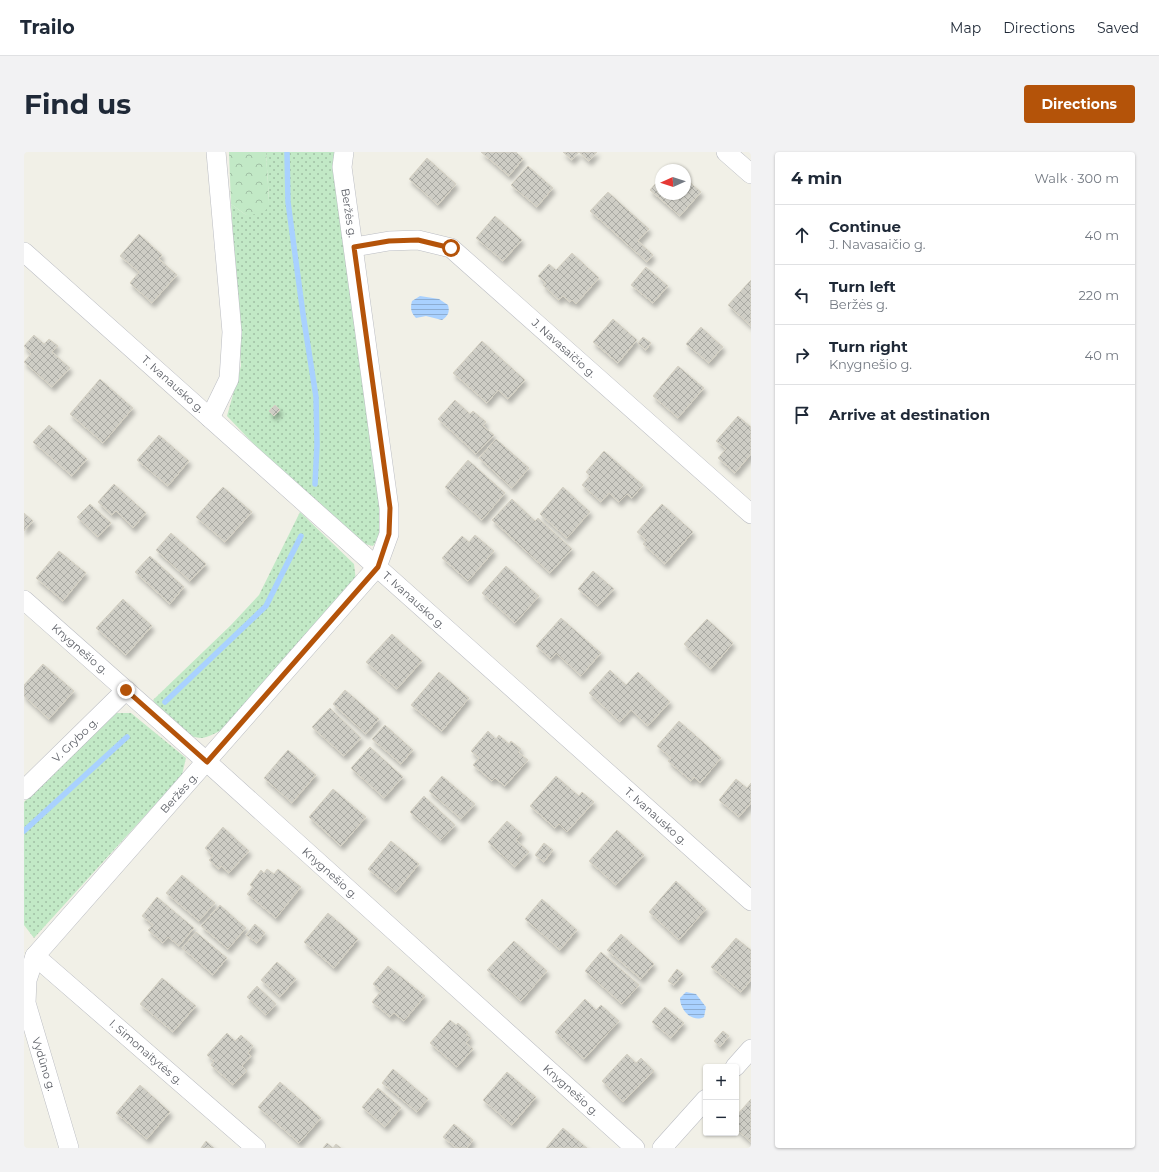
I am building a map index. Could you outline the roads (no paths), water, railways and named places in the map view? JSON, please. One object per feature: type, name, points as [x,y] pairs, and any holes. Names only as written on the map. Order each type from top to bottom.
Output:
[{"type":"street","points":[[210,418],[229,379],[232,332],[216,152]]},
{"type":"street","name":"Beržės g.","points":[[35,956],[378,567],[389,534],[390,508],[342,167],[344,152]]},
{"type":"street","points":[[726,152],[751,174]]},
{"type":"street","name":"J. Navasaičio g.","points":[[354,247],[389,241],[418,240],[451,248],[751,514]]},
{"type":"street","name":"T. Ivanausko g.","points":[[24,252],[751,900]]},
{"type":"street","name":"Knygnešio g.","points":[[24,600],[207,762],[635,1148]]},
{"type":"street","name":"V. Grybo g.","points":[[24,790],[126,690]]},
{"type":"street","name":"Vydūno g.","points":[[35,956],[27,980],[26,1003],[69,1148]]},
{"type":"street","name":"I. Simonaitytės g.","points":[[35,956],[256,1148]]},
{"type":"street","points":[[738,1064],[751,1049]]},
{"type":"street","points":[[662,1148],[705,1100]]},
{"type":"water","points":[[420,296],[439,299],[448,305],[449,312],[442,320],[426,316],[416,318],[412,312],[411,304],[412,301]]},
{"type":"water","points":[[686,992],[696,994],[706,1007],[704,1017],[691,1017],[684,1011],[680,998]]},
{"type":"waterway","points":[[287,152],[288,202],[316,397],[317,445],[315,484]]},
{"type":"waterway","points":[[165,702],[266,606],[301,536]]},
{"type":"waterway","points":[[24,831],[127,737]]}]
